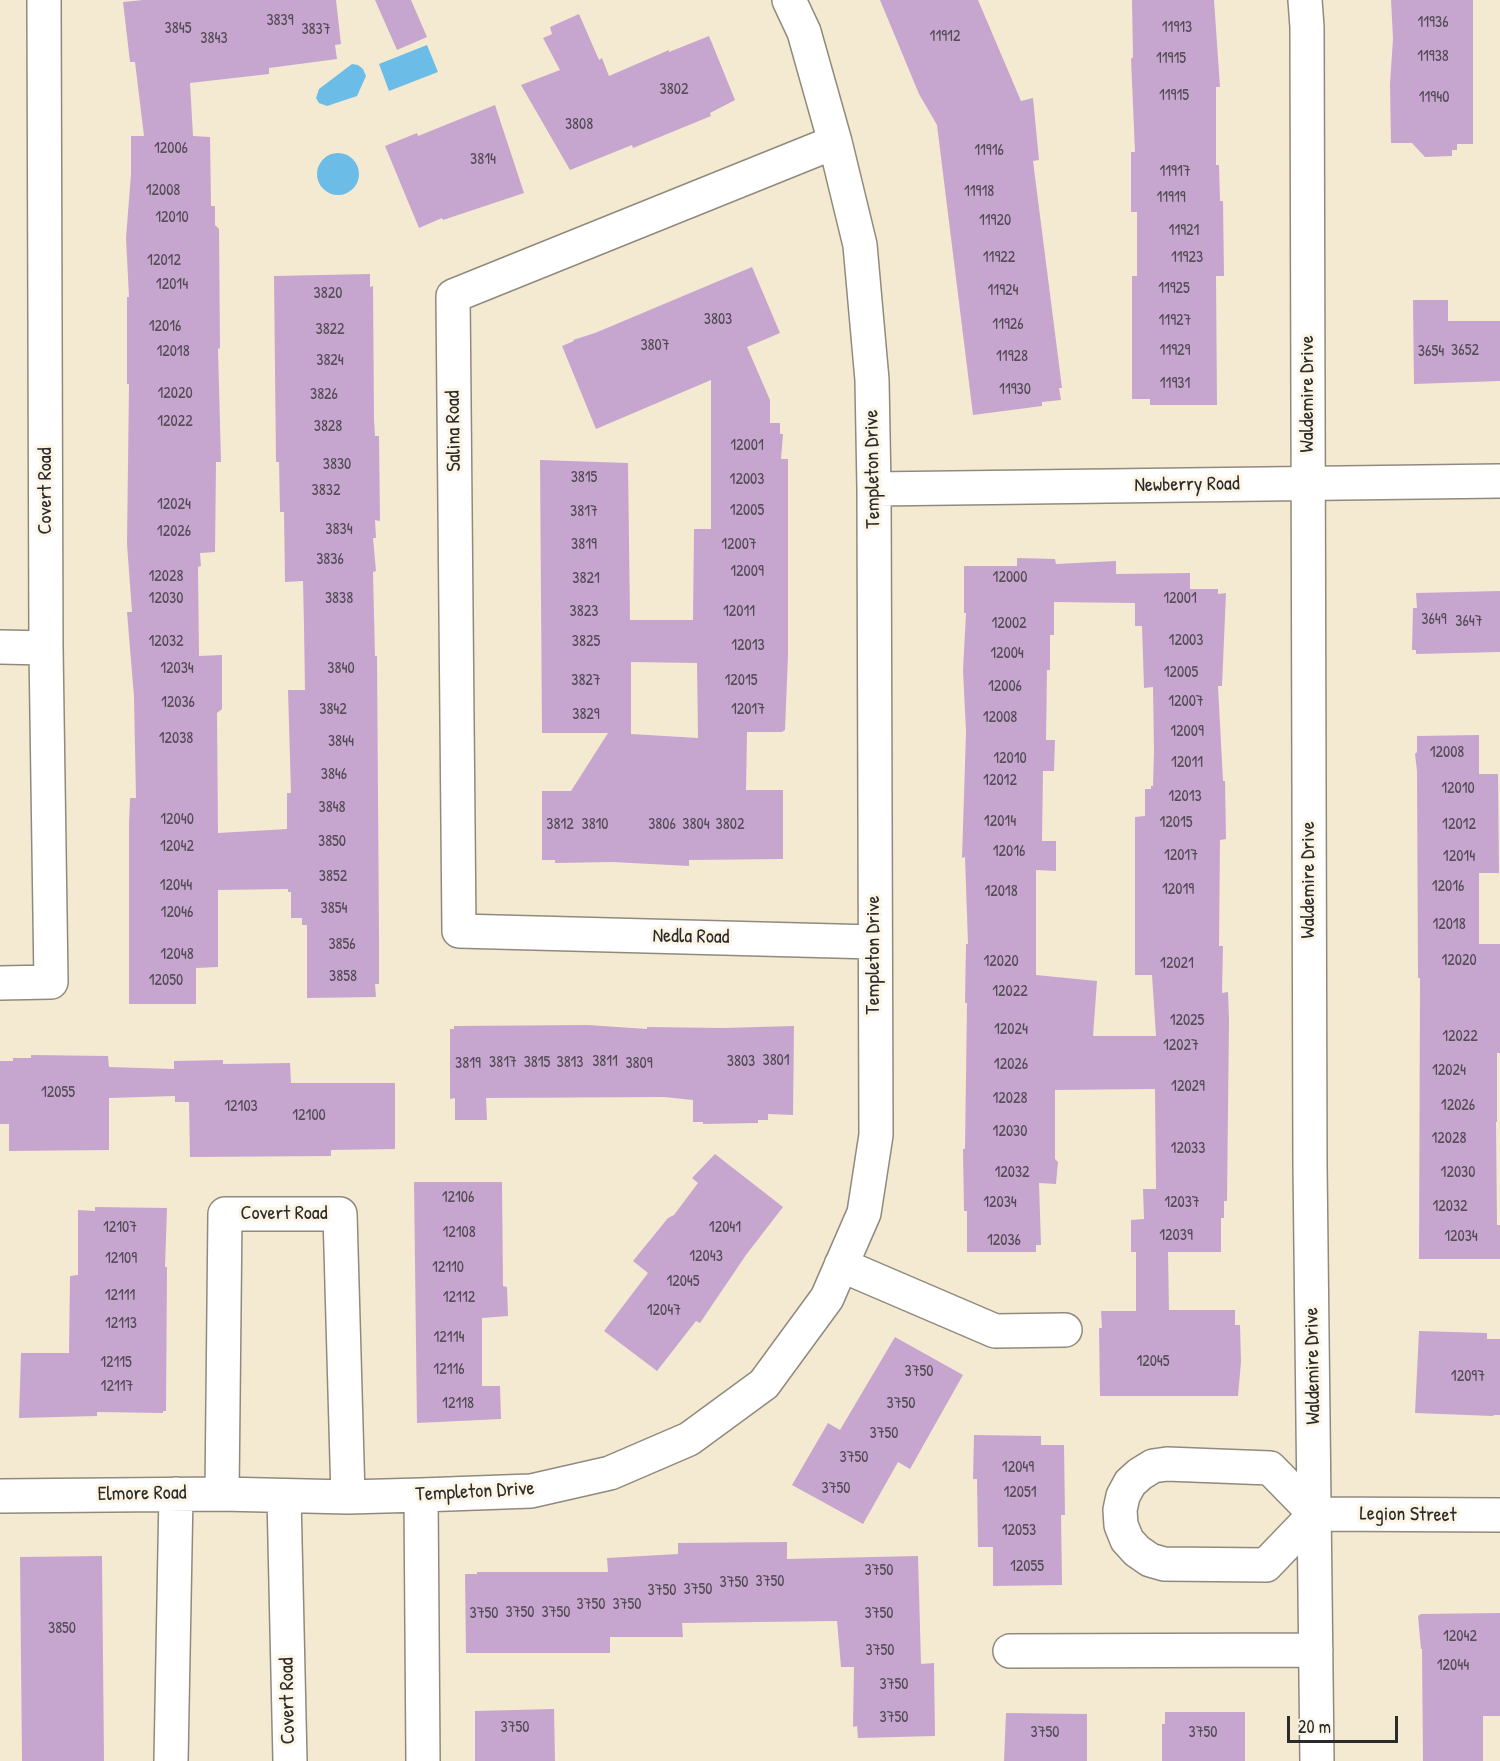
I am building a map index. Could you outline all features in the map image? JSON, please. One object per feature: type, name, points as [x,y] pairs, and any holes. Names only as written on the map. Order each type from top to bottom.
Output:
[{"type":"street","name":"Covert Road","points":[[0,983],[51,982],[46,648],[44,0]]},
{"type":"street","name":"Templeton Drive","points":[[284,1496],[348,1497],[531,1491],[610,1473],[689,1438],[764,1384],[827,1298],[864,1213],[876,1135],[872,380],[860,245],[835,142],[804,32],[789,0]]},
{"type":"street","name":"Waldemire Drive","points":[[1305,0],[1310,1164],[1317,1761]]},
{"type":"street","name":"Salina Road","points":[[507,932],[459,931],[453,296],[835,142]]},
{"type":"street","name":"Newberry Road","points":[[874,489],[1500,481]]},
{"type":"street","points":[[0,647],[46,648]]},
{"type":"street","name":"Nedla Road","points":[[507,932],[874,942]]},
{"type":"street","name":"Covert Road","points":[[222,1494],[225,1214],[340,1214],[348,1497]]},
{"type":"street","points":[[841,1266],[994,1331],[1065,1330]]},
{"type":"street","points":[[1167,1464],[1270,1468],[1315,1514],[1266,1565],[1164,1564],[1150,1560],[1127,1540],[1121,1526],[1120,1510],[1123,1496],[1140,1474],[1153,1466],[1167,1464]]},
{"type":"street","points":[[171,1761],[176,1494]]},
{"type":"street","name":"Elmore Road","points":[[0,1496],[222,1494],[284,1496]]},
{"type":"street","points":[[421,1495],[423,1761]]},
{"type":"street","name":"Covert Road","points":[[284,1496],[290,1761]]},
{"type":"street","name":"Legion Street","points":[[1315,1514],[1500,1515]]},
{"type":"street","points":[[1010,1651],[1316,1650]]},
{"type":"water","points":[[427,45],[438,72],[389,91],[379,64]]},
{"type":"water","points":[[352,64],[363,69],[366,76],[357,96],[327,106],[319,103],[316,98],[319,89]]},
{"type":"water","points":[[338,153],[353,159],[359,174],[353,189],[338,195],[323,189],[317,174],[323,159]]},
{"type":"building","points":[[143,0],[336,0],[341,44],[335,45],[337,59],[269,68],[269,74],[190,83],[193,136],[210,137],[211,206],[215,206],[215,225],[219,229],[220,349],[218,348],[221,462],[216,462],[215,552],[200,553],[201,566],[198,567],[199,656],[222,655],[222,709],[217,713],[218,833],[287,829],[287,793],[291,793],[288,690],[305,690],[303,581],[285,582],[284,512],[280,512],[279,462],[276,462],[274,276],[370,274],[370,287],[373,286],[374,419],[375,436],[379,436],[380,521],[375,520],[376,538],[373,538],[376,571],[373,572],[375,656],[377,656],[379,935],[379,984],[375,984],[376,997],[307,998],[307,925],[302,925],[302,918],[291,918],[291,892],[288,892],[288,889],[218,890],[218,967],[196,968],[196,1004],[129,1004],[129,824],[130,798],[136,798],[134,697],[127,612],[132,612],[127,544],[129,384],[127,384],[127,297],[129,297],[126,238],[131,174],[131,136],[144,136],[135,62],[130,62],[123,2]]},
{"type":"building","points":[[375,0],[411,0],[427,37],[397,50]]},
{"type":"building","points":[[880,0],[978,0],[1021,101],[1033,98],[1039,160],[1033,161],[1062,388],[1059,388],[1061,400],[1042,402],[1042,406],[973,415],[937,125],[919,94]]},
{"type":"building","points":[[1132,0],[1214,0],[1220,87],[1216,87],[1216,165],[1219,165],[1220,201],[1223,201],[1224,276],[1216,276],[1217,405],[1150,405],[1150,399],[1132,399],[1132,276],[1137,276],[1137,212],[1131,212],[1131,152],[1135,152],[1131,59],[1133,57]]},
{"type":"building","points":[[1391,0],[1473,0],[1473,144],[1457,144],[1457,150],[1452,150],[1452,156],[1425,157],[1412,143],[1391,143],[1390,84],[1393,39]]},
{"type":"building","points":[[579,14],[599,60],[602,58],[609,76],[669,50],[669,52],[709,36],[735,100],[710,113],[711,116],[633,148],[632,145],[570,170],[521,85],[560,70],[543,38],[552,34],[550,27]]},
{"type":"building","points":[[495,105],[524,193],[443,220],[442,218],[419,228],[385,146],[417,133],[418,136]]},
{"type":"building","points":[[752,267],[780,333],[747,347],[770,400],[770,423],[780,423],[780,434],[783,434],[781,459],[788,459],[788,655],[785,730],[782,732],[747,732],[746,790],[783,790],[783,859],[689,860],[689,866],[612,862],[555,863],[555,860],[542,860],[542,791],[571,791],[608,733],[542,733],[540,460],[628,463],[630,620],[693,620],[694,529],[711,529],[711,380],[596,429],[562,346]],"holes":[[[631,662],[697,663],[698,738],[631,734]]]},
{"type":"building","points":[[1413,300],[1448,300],[1448,321],[1500,321],[1500,381],[1414,384]]},
{"type":"building","points":[[1017,558],[1055,559],[1056,564],[1116,561],[1116,574],[1190,573],[1190,589],[1218,589],[1218,594],[1226,593],[1222,686],[1218,686],[1223,781],[1225,781],[1226,839],[1220,840],[1219,946],[1223,946],[1222,993],[1228,992],[1229,1019],[1227,1201],[1224,1201],[1224,1218],[1221,1218],[1221,1252],[1168,1252],[1169,1310],[1235,1310],[1235,1325],[1240,1325],[1241,1362],[1238,1396],[1100,1396],[1101,1311],[1136,1311],[1136,1252],[1131,1252],[1131,1220],[1144,1219],[1143,1189],[1156,1189],[1155,1089],[1055,1090],[1055,1159],[1058,1162],[1056,1184],[1039,1183],[1041,1245],[1036,1245],[1036,1252],[967,1252],[963,1149],[965,1149],[966,944],[968,944],[965,857],[962,858],[966,732],[963,670],[966,613],[964,613],[964,566],[1017,566]],"holes":[[[1054,602],[1135,603],[1135,626],[1142,626],[1144,688],[1153,687],[1154,752],[1153,786],[1151,789],[1145,789],[1145,816],[1135,817],[1135,975],[1152,975],[1156,1036],[1093,1036],[1097,981],[1036,975],[1036,870],[1056,871],[1056,841],[1042,841],[1043,771],[1054,771],[1055,740],[1046,740],[1050,635],[1054,635]]]},
{"type":"building","points":[[1500,591],[1500,652],[1416,654],[1416,650],[1412,650],[1413,608],[1417,608],[1416,593]]},
{"type":"building","points":[[1479,735],[1479,774],[1498,774],[1499,873],[1479,873],[1479,944],[1500,944],[1500,1053],[1497,1053],[1496,1122],[1497,1225],[1500,1225],[1500,1259],[1419,1259],[1420,978],[1418,978],[1415,754],[1417,736]]},
{"type":"building","points":[[588,1025],[647,1029],[647,1027],[794,1026],[793,1115],[768,1114],[768,1120],[758,1120],[758,1123],[703,1124],[703,1122],[693,1122],[693,1100],[664,1097],[486,1098],[487,1120],[455,1120],[455,1098],[450,1099],[450,1029],[454,1029],[454,1026]]},
{"type":"building","points":[[31,1055],[108,1056],[109,1067],[174,1069],[174,1061],[223,1060],[223,1064],[290,1063],[291,1083],[395,1083],[395,1149],[331,1150],[331,1156],[190,1157],[189,1102],[175,1102],[175,1096],[109,1098],[109,1150],[9,1151],[9,1124],[0,1124],[0,1061],[31,1058]]},
{"type":"building","points":[[715,1154],[783,1207],[746,1255],[700,1323],[696,1321],[657,1371],[604,1331],[648,1273],[633,1261],[668,1218],[674,1215],[698,1183],[692,1178]]},
{"type":"building","points":[[414,1182],[502,1182],[503,1286],[507,1287],[508,1316],[482,1318],[482,1386],[500,1386],[501,1419],[417,1423]]},
{"type":"building","points":[[95,1207],[167,1208],[166,1411],[163,1413],[97,1412],[97,1416],[19,1418],[21,1353],[69,1353],[70,1276],[78,1275],[78,1210],[95,1211]]},
{"type":"building","points":[[1419,1331],[1487,1333],[1487,1339],[1500,1339],[1500,1415],[1415,1413]]},
{"type":"building","points":[[895,1337],[963,1375],[910,1469],[898,1462],[863,1524],[792,1485],[828,1423],[840,1430]]},
{"type":"building","points":[[974,1435],[1041,1436],[1041,1445],[1064,1445],[1065,1515],[1061,1515],[1062,1585],[993,1586],[993,1547],[978,1547],[977,1479],[973,1479]]},
{"type":"building","points":[[787,1542],[787,1559],[918,1556],[921,1664],[934,1663],[935,1736],[858,1738],[857,1726],[853,1727],[854,1667],[841,1667],[837,1621],[682,1623],[683,1637],[610,1637],[610,1653],[466,1653],[465,1574],[477,1574],[477,1572],[608,1572],[607,1558],[678,1554],[678,1543]]},
{"type":"building","points":[[102,1556],[104,1761],[22,1761],[20,1557]]},
{"type":"building","points":[[1500,1613],[1500,1716],[1483,1716],[1483,1761],[1423,1761],[1422,1649],[1418,1616],[1421,1614]]},
{"type":"building","points":[[554,1709],[555,1761],[475,1761],[475,1711]]},
{"type":"building","points":[[1165,1712],[1245,1712],[1245,1761],[1162,1761],[1162,1724],[1165,1724]]},
{"type":"building","points":[[1006,1713],[1087,1714],[1087,1761],[1004,1761]]}]
